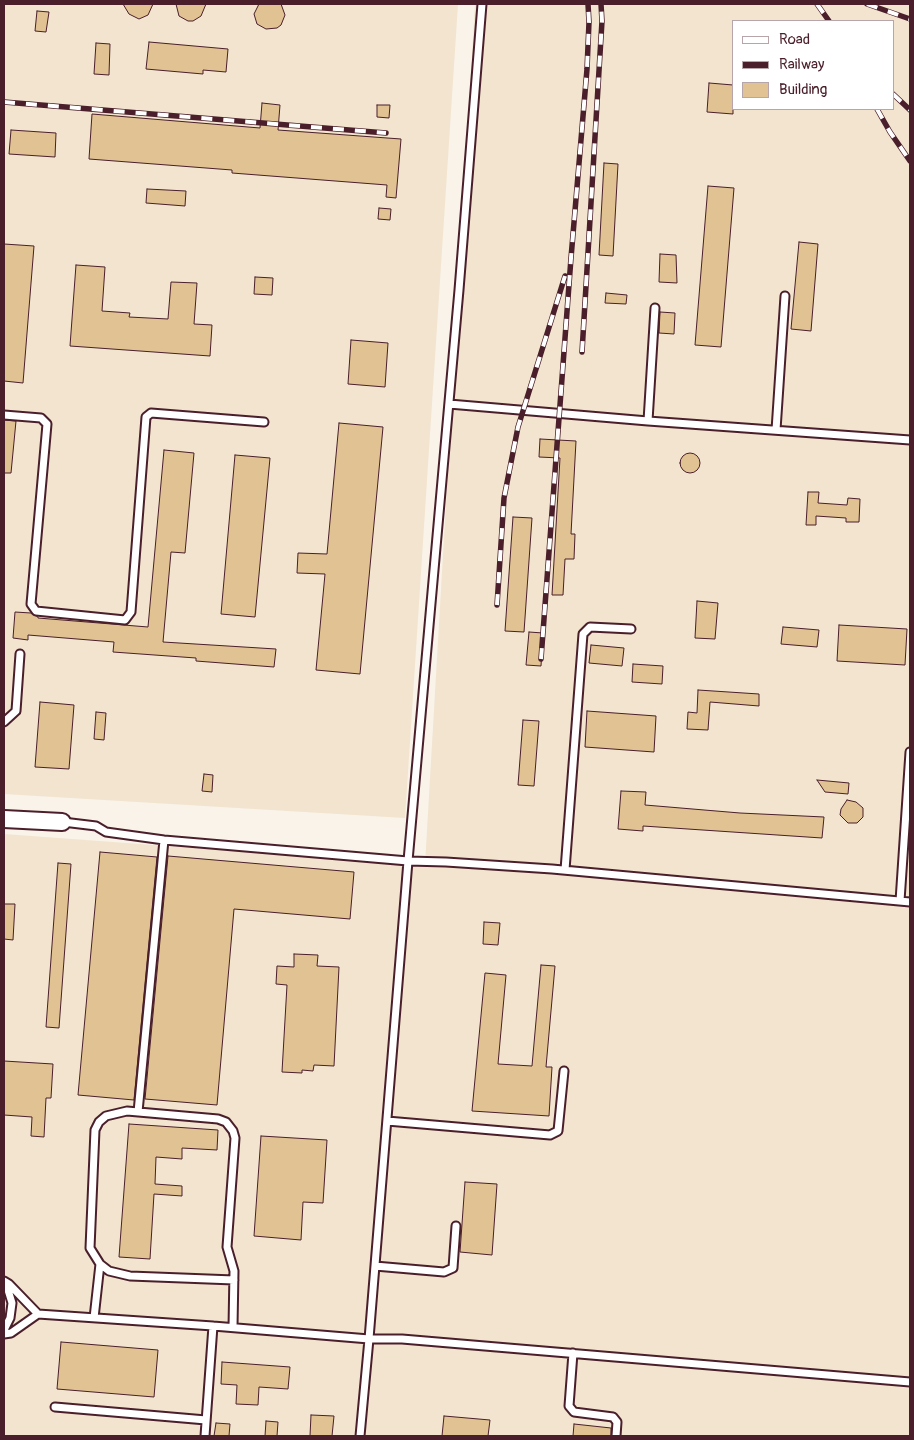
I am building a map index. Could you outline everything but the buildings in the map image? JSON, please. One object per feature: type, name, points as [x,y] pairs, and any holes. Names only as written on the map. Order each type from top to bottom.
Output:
[{"type":"street","points":[[4,819],[62,822]]},
{"type":"lane","points":[[360,1436],[370,1339],[408,861],[449,404],[482,4]]},
{"type":"lane","points":[[776,430],[785,296]]},
{"type":"lane","points":[[648,421],[654,308]]},
{"type":"lane","points":[[449,404],[910,440]]},
{"type":"lane","points":[[4,415],[41,418],[47,424],[31,604],[36,611],[125,620],[131,612],[146,417],[151,413],[264,422]]},
{"type":"lane","points":[[565,870],[583,634],[590,628],[631,628]]},
{"type":"lane","points":[[4,722],[16,711],[20,654]]},
{"type":"lane","points":[[900,901],[910,752]]},
{"type":"lane","points":[[62,822],[96,826],[106,832],[164,840],[408,861],[565,870],[910,902]]},
{"type":"lane","points":[[138,1112],[164,840]]},
{"type":"lane","points":[[387,1121],[550,1135],[558,1131],[564,1071]]},
{"type":"lane","points":[[233,1327],[234,1280],[234,1271],[227,1246],[235,1138],[233,1131],[226,1122],[218,1119],[127,1111],[106,1116],[99,1122],[95,1130],[90,1248],[100,1264],[109,1271],[130,1276],[234,1280]]},
{"type":"lane","points":[[375,1266],[444,1272],[453,1268],[456,1226]]},
{"type":"lane","points":[[94,1318],[100,1264]]},
{"type":"lane","points":[[4,1282],[9,1284],[38,1314]]},
{"type":"lane","points":[[4,1282],[12,1303],[10,1318],[4,1332],[10,1333],[38,1314],[233,1327],[370,1339],[402,1339],[910,1382]]},
{"type":"lane","points":[[204,1436],[213,1326]]},
{"type":"lane","points":[[574,1353],[569,1406],[574,1412],[613,1417],[617,1422],[616,1436]]},
{"type":"lane","points":[[55,1407],[206,1420]]},
{"type":"shaded area","points":[[4,4],[458,4],[405,818],[4,794]]},
{"type":"shaded area","points":[[475,4],[910,4],[910,1436],[4,1436],[4,834],[425,865]]},
{"type":"railway","points":[[541,659],[587,69],[588,4]]},
{"type":"railway","points":[[582,352],[602,21],[601,4]]},
{"type":"railway","points":[[817,4],[828,20]]},
{"type":"railway","points":[[867,4],[910,19]]},
{"type":"railway","points":[[894,95],[910,110]]},
{"type":"railway","points":[[4,102],[386,133]]},
{"type":"railway","points":[[878,110],[910,161]]},
{"type":"railway","points":[[497,605],[504,498],[518,427],[565,276]]}]
